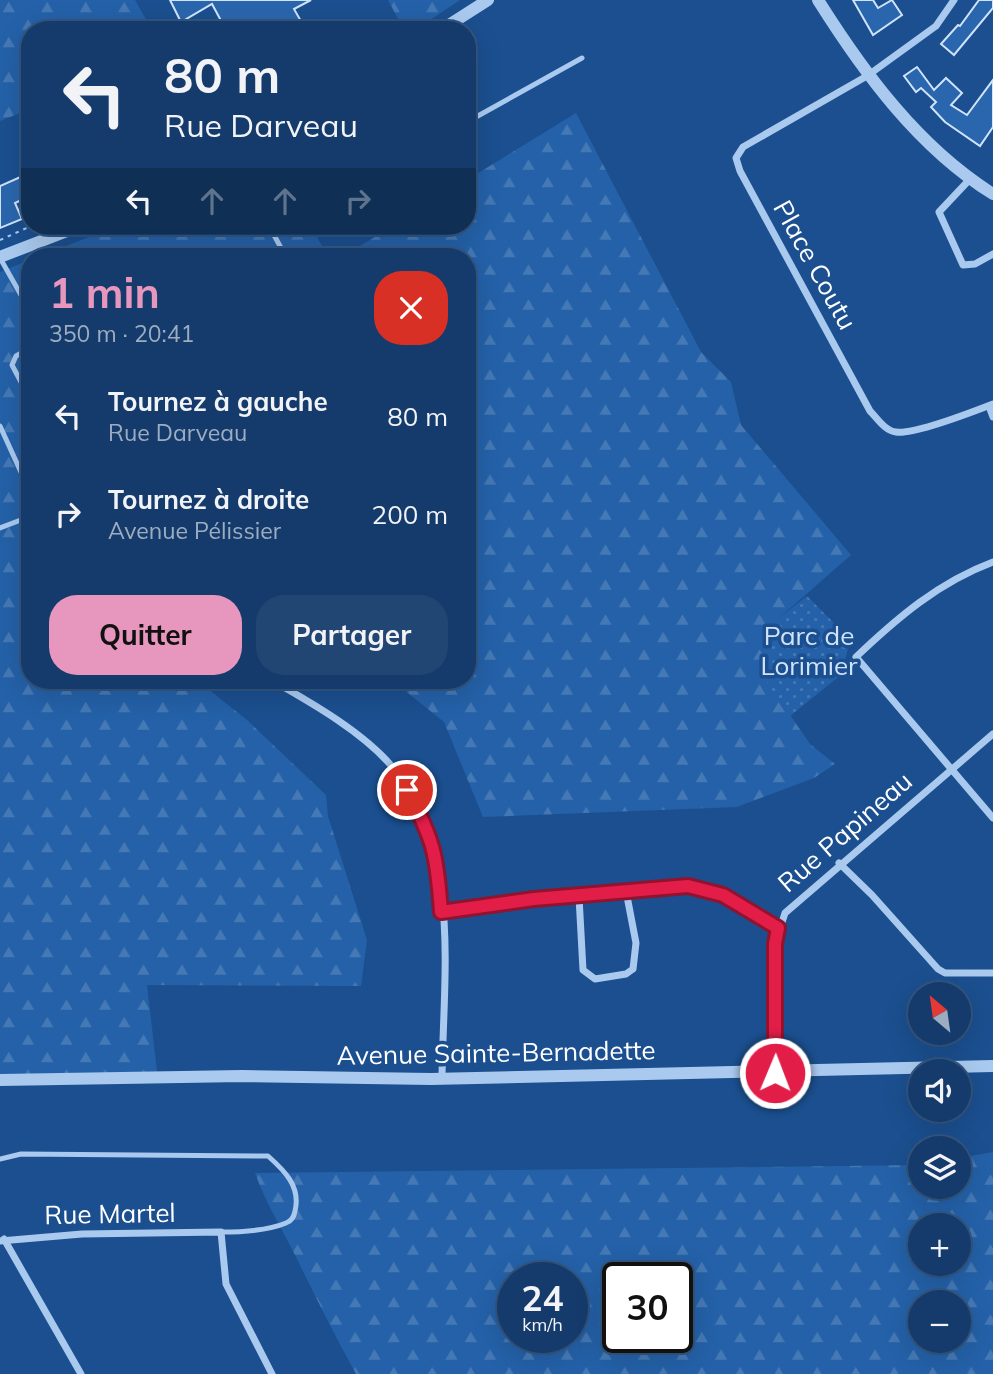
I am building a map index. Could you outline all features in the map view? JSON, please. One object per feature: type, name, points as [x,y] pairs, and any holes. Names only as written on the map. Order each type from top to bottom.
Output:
[{"type":"street","points":[[455,21],[488,0]]},
{"type":"street","points":[[818,0],[834,29],[867,76],[898,112],[971,178],[991,190]]},
{"type":"street","name":"Place Coutu","points":[[954,0],[936,26],[867,76],[743,147],[736,158],[740,171],[870,411],[884,426],[896,432],[991,405]]},
{"type":"street","points":[[971,178],[939,212],[963,265],[975,264],[993,254]]},
{"type":"street","points":[[25,248],[58,235]]},
{"type":"street","points":[[0,258],[21,250]]},
{"type":"street","points":[[991,405],[993,417]]},
{"type":"street","points":[[993,562],[962,575],[926,596],[856,657],[951,768],[973,799],[993,818]]},
{"type":"street","points":[[287,689],[317,707],[376,750],[394,769],[433,842],[439,871],[445,986],[442,1079]]},
{"type":"street","name":"Rue Papineau","points":[[775,1073],[775,944],[785,913],[839,863],[993,734]]},
{"type":"street","points":[[839,863],[872,895],[938,969],[945,973],[993,973]]},
{"type":"street","points":[[441,912],[534,899],[688,886],[723,895],[778,928]]},
{"type":"street","points":[[579,897],[583,970],[595,979],[626,974],[633,969],[636,943],[626,891]]},
{"type":"street","name":"Avenue Sainte-Bernadette","points":[[0,1080],[242,1076],[442,1079],[993,1066]]},
{"type":"street","points":[[221,1232],[223,1267],[231,1296],[272,1374]]},
{"type":"street","name":"Rue Martel","points":[[1,1237],[221,1232]]},
{"type":"street","points":[[1,1237],[81,1374]]},
{"type":"lane","points":[[476,117],[582,58]]},
{"type":"lane","points":[[0,258],[21,295]]},
{"type":"lane","points":[[21,353],[16,356],[12,365],[21,382]]},
{"type":"lane","points":[[0,426],[21,472]]},
{"type":"lane","points":[[0,528],[21,520]]},
{"type":"lane","points":[[0,1159],[21,1154],[268,1156],[287,1173],[298,1198],[294,1217],[288,1223],[242,1232],[221,1232]]},
{"type":"path","points":[[0,240],[21,231]]},
{"type":"green space","points":[[0,0],[135,0],[147,21],[21,21],[21,113],[0,121]]},
{"type":"green space","points":[[388,0],[460,0],[428,21],[399,21]]},
{"type":"green space","points":[[576,113],[701,352],[731,382],[741,425],[851,555],[779,618],[786,709],[810,744],[835,764],[814,778],[737,807],[483,817],[444,722],[403,689],[476,689],[476,248],[357,248],[378,235],[476,235],[476,174]]},
{"type":"green space","points":[[94,235],[316,235],[323,248],[61,248]]},
{"type":"green space","points":[[21,264],[21,689],[208,689],[247,720],[326,795],[328,816],[367,940],[361,986],[147,985],[158,1080],[0,1080],[0,272]]},
{"type":"green space","name":"Parc de Lorimier","points":[[807,596],[850,639],[842,674],[789,717],[768,687],[766,664],[779,618]]},
{"type":"green space","points":[[993,1152],[993,1374],[356,1374],[269,1206],[255,1173],[908,1165],[908,1199],[971,1199],[971,1156]]},
{"type":"building","points":[[170,0],[311,0],[294,9],[301,21],[221,21],[212,4],[180,21]]},
{"type":"building","points":[[853,0],[873,0],[878,8],[892,0],[902,15],[873,35]]},
{"type":"building","points":[[979,0],[993,0],[993,8],[954,55],[941,44],[958,25],[960,26]]},
{"type":"building","points":[[917,67],[934,90],[946,78],[962,93],[951,105],[967,115],[993,80],[993,127],[980,146],[945,122],[931,107],[936,102],[921,88],[916,92],[904,76]]},
{"type":"building","points":[[21,177],[21,200],[15,203],[21,219],[0,228],[0,186]]},
{"type":"route","points":[[407,790],[433,842],[439,871],[441,912],[534,899],[688,886],[723,895],[778,928],[775,944],[775,1073]]}]
